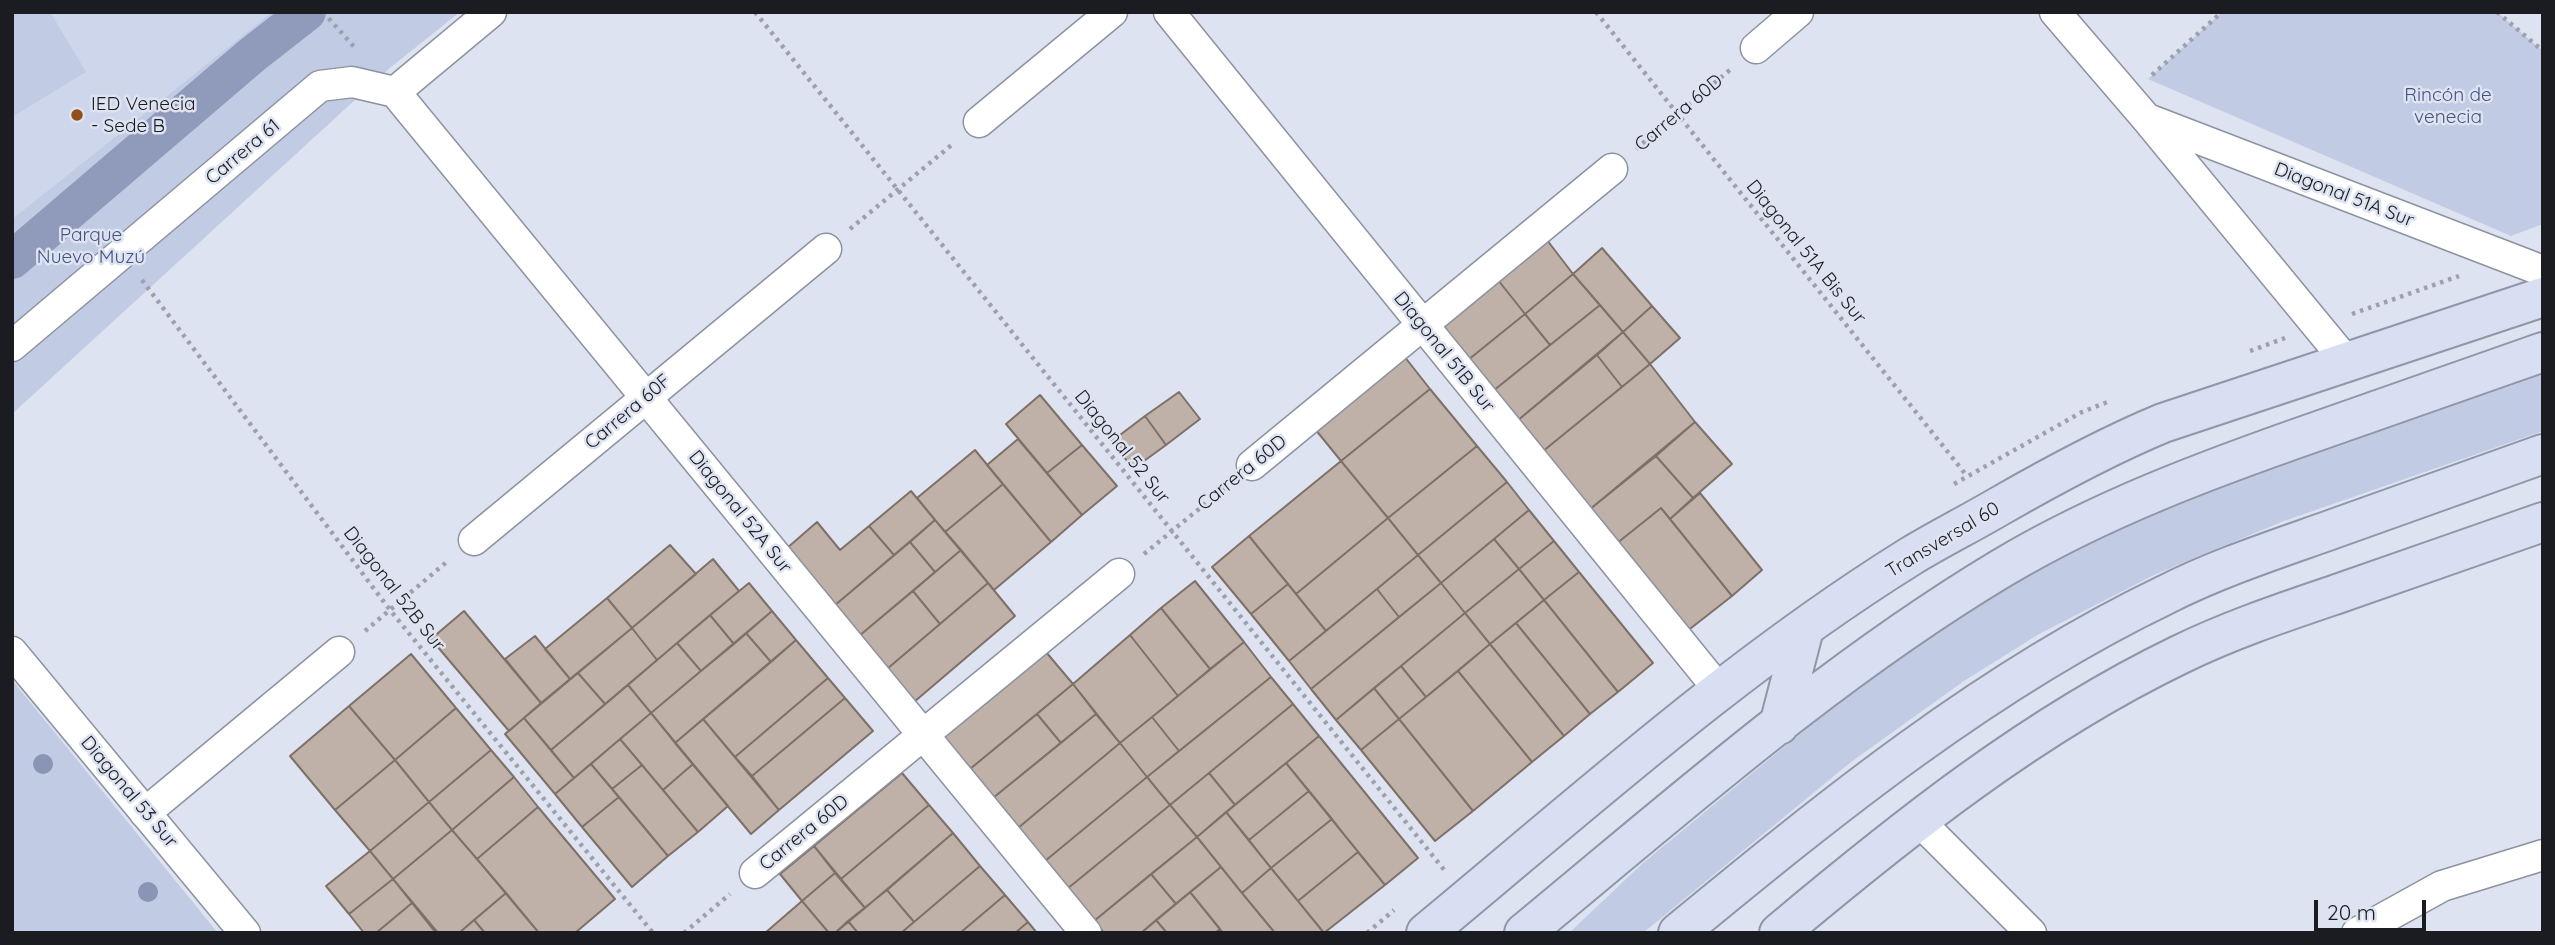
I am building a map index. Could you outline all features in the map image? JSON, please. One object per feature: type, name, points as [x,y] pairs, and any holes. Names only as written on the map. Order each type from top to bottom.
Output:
[{"type":"highway","name":"Transversal 60","points":[[1426,933],[1720,691],[1804,629],[1911,556],[2090,455],[2137,433],[2543,297]]},
{"type":"highway","points":[[1524,933],[1867,656],[2004,567],[2116,508],[2230,462],[2543,352]]},
{"type":"highway","points":[[1692,926],[1855,791],[1959,714],[2060,650],[2166,594],[2277,549],[2543,454]]},
{"type":"highway","points":[[1779,933],[1917,819],[2077,710],[2178,655],[2234,629],[2543,522]]},
{"type":"highway","points":[[1779,725],[1804,629]]},
{"type":"street","points":[[395,92],[491,12]]},
{"type":"street","points":[[979,122],[1112,12]]},
{"type":"street","name":"Diagonal 51B Sur","points":[[1169,12],[1720,691]]},
{"type":"street","points":[[1756,48],[1798,12]]},
{"type":"street","name":"Diagonal 51A Sur","points":[[2054,12],[2347,362]]},
{"type":"street","name":"Carrera 61","points":[[12,346],[320,86],[352,82],[395,92]]},
{"type":"street","name":"Diagonal 52A Sur","points":[[395,92],[1086,933]]},
{"type":"street","name":"Diagonal 51A Sur","points":[[2137,108],[2543,271]]},
{"type":"street","name":"Carrera 60D","points":[[1252,466],[1612,169]]},
{"type":"street","name":"Carrera 60F","points":[[474,540],[826,249]]},
{"type":"street","name":"Carrera 60D","points":[[755,873],[1119,574]]},
{"type":"street","name":"Diagonal 53 Sur","points":[[12,652],[245,933]]},
{"type":"street","points":[[145,813],[339,652]]},
{"type":"street","points":[[1917,819],[2031,933]]},
{"type":"street","points":[[2357,933],[2442,886],[2543,855]]},
{"type":"path","points":[[323,12],[332,22]]},
{"type":"path","name":"Diagonal 52 Sur","points":[[755,12],[1468,899]]},
{"type":"path","name":"Diagonal 51A Bis Sur","points":[[1596,12],[1993,510]]},
{"type":"path","points":[[2137,108],[2222,12]]},
{"type":"path","points":[[2497,12],[2543,51]]},
{"type":"path","name":"Carrera 60D","points":[[1612,169],[1756,48]]},
{"type":"path","points":[[826,249],[979,122]]},
{"type":"path","name":"Diagonal 52B Sur","points":[[123,254],[390,610],[653,933]]},
{"type":"path","name":"Carrera 60D","points":[[1119,574],[1252,466]]},
{"type":"path","points":[[339,652],[474,540]]},
{"type":"path","name":"Carrera 60D","points":[[684,933],[755,873]]},
{"type":"shaded area","name":"IED Venecia - Sede B","points":[[12,12],[272,12],[12,219]]},
{"type":"green space","points":[[12,12],[50,12],[86,72],[12,117]]},
{"type":"green space","name":"Parque Nuevo Muzú","points":[[272,12],[460,12],[391,67],[12,414],[12,219]]},
{"type":"green space","name":"Rincón de venecia","points":[[2222,12],[2497,12],[2543,51],[2543,224],[2511,236],[2148,79]]},
{"type":"green space","points":[[2543,373],[2543,431],[2284,521],[2156,574],[2039,634],[1964,681],[1851,762],[1643,933],[1569,933],[1643,863],[1847,695],[1986,600],[2098,537],[2247,473]]},
{"type":"green space","points":[[12,680],[218,933],[12,933]]},
{"type":"building","points":[[1547,240],[1573,274],[1525,314],[1498,280]]},
{"type":"building","points":[[1602,248],[1652,306],[1623,332],[1573,274]]},
{"type":"building","points":[[1573,274],[1600,305],[1550,345],[1525,314]]},
{"type":"building","points":[[1498,280],[1525,314],[1468,360],[1441,326]]},
{"type":"building","points":[[1600,305],[1623,332],[1517,421],[1493,391]]},
{"type":"building","points":[[1652,306],[1680,338],[1650,364],[1623,332]]},
{"type":"building","points":[[1525,314],[1550,345],[1493,391],[1468,360]]},
{"type":"building","points":[[1623,332],[1650,364],[1622,387],[1597,355]]},
{"type":"building","points":[[1597,355],[1622,387],[1542,452],[1517,421]]},
{"type":"building","points":[[1404,356],[1430,389],[1341,461],[1315,429]]},
{"type":"building","points":[[1650,364],[1695,422],[1589,510],[1542,452]]},
{"type":"building","points":[[1430,389],[1477,446],[1388,518],[1341,461]]},
{"type":"building","points":[[1179,392],[1200,419],[1166,445],[1145,416]]},
{"type":"building","points":[[1040,395],[1082,445],[1047,473],[1006,424]]},
{"type":"building","points":[[1145,416],[1166,445],[1133,469],[1112,441]]},
{"type":"building","points":[[1695,422],[1732,464],[1693,498],[1656,456]]},
{"type":"building","points":[[1018,439],[1082,515],[1051,542],[987,465]]},
{"type":"building","points":[[1082,445],[1117,486],[1082,515],[1047,473]]},
{"type":"building","points":[[1477,446],[1507,482],[1418,555],[1388,518]]},
{"type":"building","points":[[975,450],[1003,484],[945,532],[917,498]]},
{"type":"building","points":[[1656,456],[1693,498],[1670,519],[1661,508],[1616,544],[1589,510]]},
{"type":"building","points":[[1341,461],[1388,518],[1296,594],[1249,536]]},
{"type":"building","points":[[1507,482],[1529,510],[1441,583],[1418,555]]},
{"type":"building","points":[[1003,484],[1051,542],[994,590],[945,532]]},
{"type":"building","points":[[911,491],[935,520],[894,555],[869,526]]},
{"type":"building","points":[[1700,493],[1762,570],[1732,596],[1670,519]]},
{"type":"building","points":[[1661,508],[1732,596],[1686,632],[1616,544]]},
{"type":"building","points":[[1529,510],[1554,541],[1519,569],[1494,539]]},
{"type":"building","points":[[1388,518],[1418,555],[1326,631],[1296,594]]},
{"type":"building","points":[[935,520],[961,550],[935,572],[910,542]]},
{"type":"building","points":[[817,522],[840,550],[869,526],[894,555],[834,606],[786,549]]},
{"type":"building","points":[[1249,536],[1288,584],[1251,614],[1212,567]]},
{"type":"building","points":[[1494,539],[1519,569],[1465,613],[1441,583]]},
{"type":"building","points":[[1554,541],[1579,572],[1544,600],[1519,569]]},
{"type":"building","points":[[910,542],[935,572],[859,636],[834,606]]},
{"type":"building","points":[[670,545],[696,574],[632,628],[607,598]]},
{"type":"building","points":[[961,550],[988,583],[940,624],[913,591]]},
{"type":"building","points":[[1418,555],[1441,583],[1399,617],[1377,589]]},
{"type":"building","points":[[713,559],[739,591],[657,660],[632,628]]},
{"type":"building","points":[[1519,569],[1544,600],[1490,644],[1465,613]]},
{"type":"building","points":[[1579,572],[1653,663],[1618,692],[1544,600]]},
{"type":"building","points":[[1195,581],[1244,642],[1210,669],[1161,608]]},
{"type":"building","points":[[749,583],[772,611],[734,644],[710,615]]},
{"type":"building","points":[[988,583],[1015,616],[914,702],[887,669]]},
{"type":"building","points":[[1441,583],[1465,613],[1336,720],[1311,689]]},
{"type":"building","points":[[1288,584],[1326,631],[1289,661],[1251,614]]},
{"type":"building","points":[[1377,589],[1399,617],[1311,689],[1289,661]]},
{"type":"building","points":[[913,591],[940,624],[887,669],[859,636]]},
{"type":"building","points":[[607,598],[632,628],[570,679],[545,649]]},
{"type":"building","points":[[1544,600],[1618,692],[1590,714],[1516,623]]},
{"type":"building","points":[[1161,608],[1210,669],[1178,696],[1130,635]]},
{"type":"building","points":[[464,611],[541,703],[509,731],[431,639]]},
{"type":"building","points":[[772,611],[796,640],[771,662],[746,633]]},
{"type":"building","points":[[1465,613],[1490,644],[1426,697],[1401,666]]},
{"type":"building","points":[[710,615],[734,644],[701,671],[677,643]]},
{"type":"building","points":[[1516,623],[1590,714],[1564,736],[1490,644]]},
{"type":"building","points":[[632,628],[657,660],[605,704],[578,673]]},
{"type":"building","points":[[746,633],[771,662],[675,743],[651,713]]},
{"type":"building","points":[[1130,635],[1178,696],[1120,743],[1073,684]]},
{"type":"building","points":[[535,636],[570,679],[541,703],[505,659]]},
{"type":"building","points":[[796,640],[828,678],[735,757],[703,719]]},
{"type":"building","points":[[1244,642],[1271,677],[1179,751],[1152,717]]},
{"type":"building","points":[[677,643],[701,671],[651,713],[628,685]]},
{"type":"building","points":[[1490,644],[1564,736],[1532,762],[1458,671]]},
{"type":"building","points":[[1046,652],[1073,684],[970,769],[943,736]]},
{"type":"building","points":[[411,654],[456,708],[395,760],[349,706]]},
{"type":"building","points":[[1401,666],[1426,697],[1399,719],[1374,688]]},
{"type":"building","points":[[1458,671],[1532,762],[1473,811],[1399,719]]},
{"type":"building","points":[[578,673],[605,704],[551,750],[524,718]]},
{"type":"building","points":[[1271,677],[1293,704],[1170,805],[1147,777]]},
{"type":"building","points":[[828,678],[845,698],[752,776],[735,757]]},
{"type":"building","points":[[1073,684],[1096,714],[1061,743],[1037,714]]},
{"type":"building","points":[[628,685],[651,713],[574,778],[551,750]]},
{"type":"building","points":[[1374,688],[1399,719],[1361,750],[1336,720]]},
{"type":"building","points":[[845,698],[873,731],[779,810],[752,776]]},
{"type":"building","points":[[1293,704],[1319,736],[1235,805],[1209,773]]},
{"type":"building","points":[[349,706],[395,760],[335,810],[290,756]]},
{"type":"building","points":[[456,708],[491,750],[429,802],[395,760]]},
{"type":"building","points":[[651,713],[693,764],[663,790],[620,739]]},
{"type":"building","points":[[1037,714],[1061,743],[993,798],[970,769]]},
{"type":"building","points":[[1096,714],[1120,743],[1018,828],[993,798]]},
{"type":"building","points":[[1152,717],[1179,751],[1147,777],[1120,743]]},
{"type":"building","points":[[524,718],[574,778],[555,794],[505,734]]},
{"type":"building","points":[[703,719],[779,810],[751,834],[675,743]]},
{"type":"building","points":[[1399,719],[1473,811],[1435,841],[1361,750]]},
{"type":"building","points":[[1319,736],[1418,858],[1385,885],[1286,763]]},
{"type":"building","points":[[620,739],[642,765],[612,789],[591,764]]},
{"type":"building","points":[[1120,743],[1147,777],[1045,861],[1018,828]]},
{"type":"building","points":[[491,750],[514,777],[452,830],[429,802]]},
{"type":"building","points":[[395,760],[429,802],[370,851],[335,810]]},
{"type":"building","points":[[1286,763],[1309,791],[1249,840],[1226,812]]},
{"type":"building","points":[[591,764],[619,797],[582,827],[555,794]]},
{"type":"building","points":[[693,764],[728,806],[698,832],[663,790]]},
{"type":"building","points":[[642,765],[698,832],[668,856],[612,789]]},
{"type":"building","points":[[902,773],[929,805],[841,879],[814,846]]},
{"type":"building","points":[[1209,773],[1235,805],[1197,837],[1170,805]]},
{"type":"building","points":[[514,777],[538,807],[477,859],[452,830]]},
{"type":"building","points":[[1147,777],[1170,805],[1067,889],[1045,861]]},
{"type":"building","points":[[1309,791],[1332,819],[1271,868],[1249,840]]},
{"type":"building","points":[[619,797],[668,856],[632,887],[582,827]]},
{"type":"building","points":[[429,802],[452,830],[393,879],[370,851]]},
{"type":"building","points":[[929,805],[953,833],[865,908],[841,879]]},
{"type":"building","points":[[1170,805],[1197,837],[1094,921],[1067,889]]},
{"type":"building","points":[[538,807],[615,899],[575,933],[539,933],[477,859]]},
{"type":"building","points":[[1226,812],[1271,868],[1242,893],[1197,837]]},
{"type":"building","points":[[1332,819],[1358,852],[1298,901],[1271,868]]},
{"type":"building","points":[[452,830],[506,893],[459,933],[438,933],[393,879]]},
{"type":"building","points":[[953,833],[980,866],[914,922],[887,890]]},
{"type":"building","points":[[1197,837],[1221,867],[1176,904],[1151,874]]},
{"type":"building","points":[[814,846],[835,873],[802,901],[780,874]]},
{"type":"building","points":[[370,851],[393,879],[349,914],[326,886]]},
{"type":"building","points":[[1358,852],[1385,885],[1324,933],[1298,901]]},
{"type":"building","points":[[980,866],[1005,895],[960,933],[901,933]]},
{"type":"building","points":[[1221,867],[1275,933],[1223,933],[1190,892]]},
{"type":"building","points":[[1271,868],[1324,933],[1275,933],[1242,893]]},
{"type":"building","points":[[835,873],[865,908],[835,933],[829,933],[802,901]]},
{"type":"building","points":[[1151,874],[1176,904],[1141,933],[1104,933],[1094,921]]},
{"type":"building","points":[[393,879],[412,903],[376,933],[364,933],[349,914]]},
{"type":"building","points":[[887,890],[914,922],[901,933],[858,933],[848,921]]},
{"type":"building","points":[[1190,892],[1220,929],[1215,933],[1167,933],[1156,920]]},
{"type":"building","points":[[506,893],[539,933],[485,933],[474,920]]},
{"type":"building","points":[[1005,895],[1028,922],[1015,933],[960,933]]},
{"type":"building","points":[[802,901],[829,933],[765,933]]},
{"type":"building","points":[[412,903],[436,933],[376,933]]},
{"type":"building","points":[[474,920],[485,933],[459,933]]},
{"type":"building","points":[[1156,920],[1167,933],[1141,933]]},
{"type":"building","points":[[848,921],[858,933],[835,933]]},
{"type":"building","points":[[1028,922],[1037,933],[1015,933]]},
{"type":"waterway","points":[[12,260],[252,55],[307,12]]},
{"type":"place","name":"IED Venecia - Sede B","points":[[77,115]]}]
